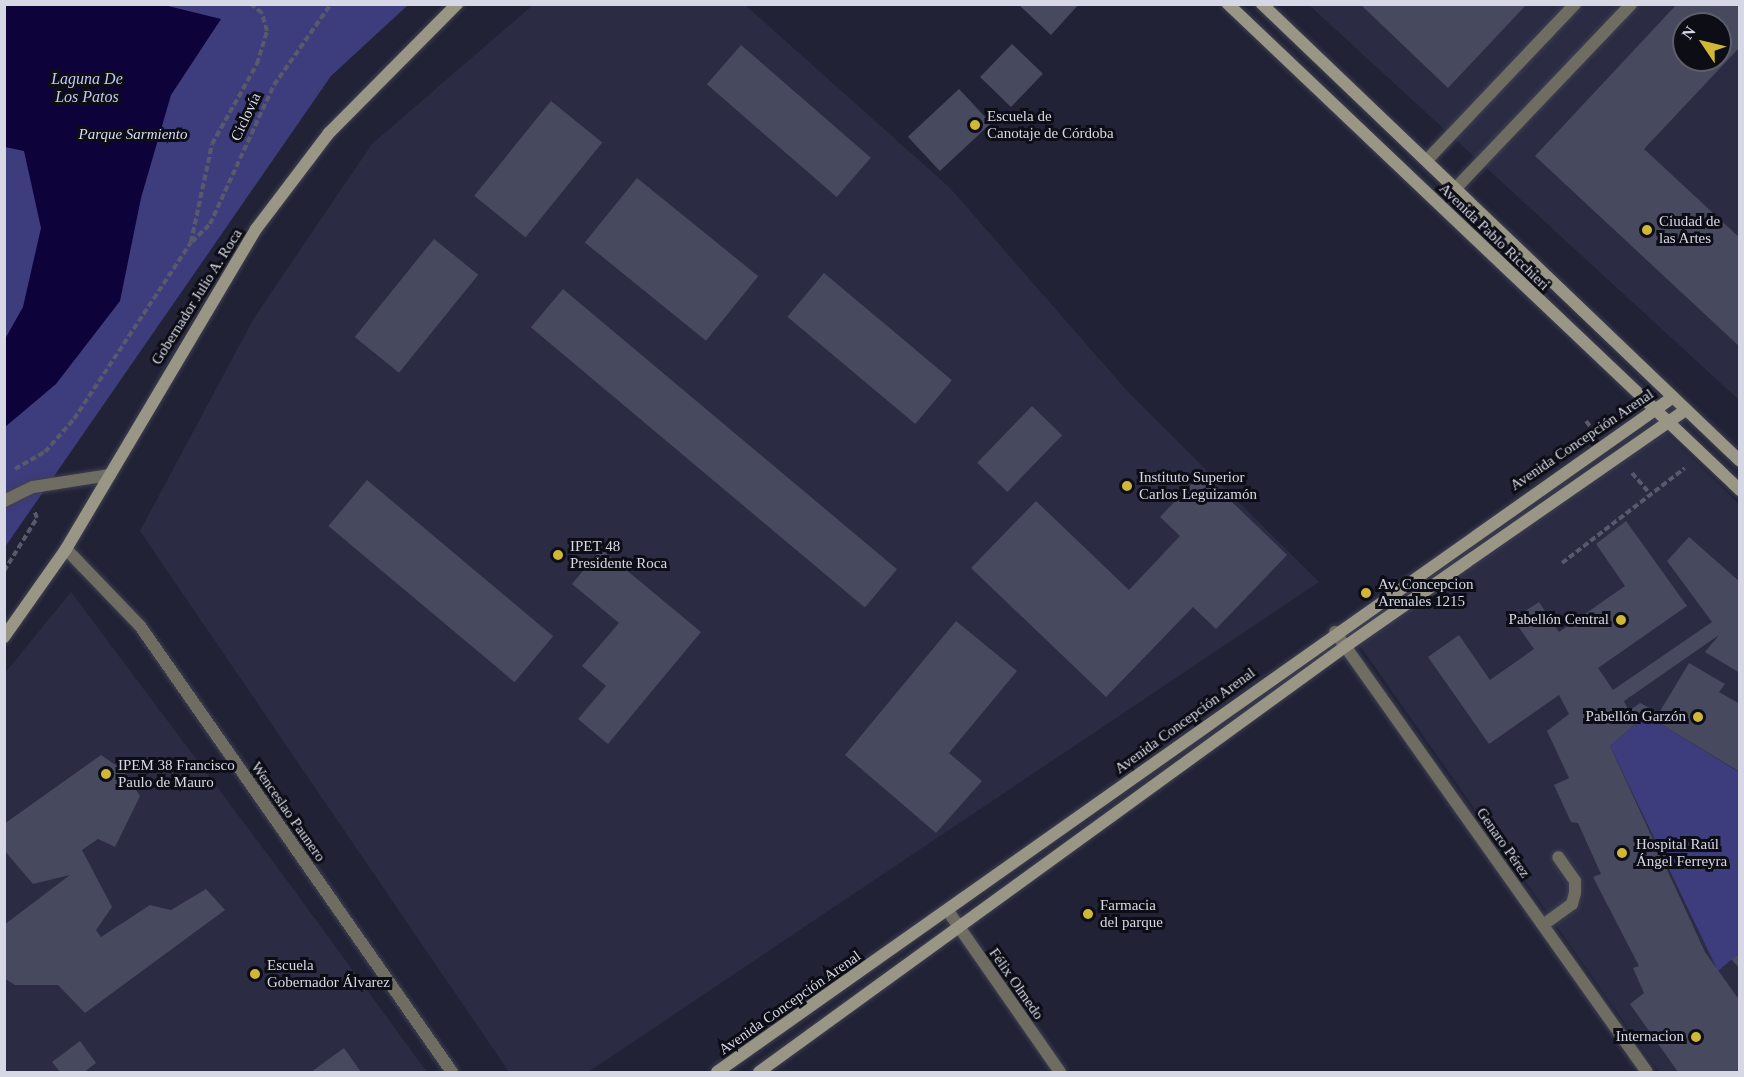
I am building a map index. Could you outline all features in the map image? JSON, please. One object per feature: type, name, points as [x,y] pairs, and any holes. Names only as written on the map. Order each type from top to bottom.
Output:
[{"type":"main road","name":"Gobernador Julio A. Roca","points":[[4,637],[66,549],[256,229],[329,133],[457,4]]},
{"type":"main road","name":"Avenida Pablo Ricchieri","points":[[1228,4],[1740,490]]},
{"type":"main road","name":"Avenida Pablo Ricchieri","points":[[1262,4],[1740,461]]},
{"type":"main road","name":"Avenida Concepción Arenal","points":[[717,1072],[948,911],[1335,632],[1652,408],[1672,397]]},
{"type":"main road","name":"Avenida Concepción Arenal","points":[[759,1072],[1346,646],[1686,410]]},
{"type":"street","points":[[1427,160],[1575,4]]},
{"type":"street","points":[[1456,188],[1631,4]]},
{"type":"street","points":[[4,501],[27,490],[110,475]]},
{"type":"street","name":"Wenceslao Paunero","points":[[66,549],[140,627],[452,1072]]},
{"type":"street","name":"Genaro Pérez","points":[[1335,632],[1647,1072]]},
{"type":"street","points":[[1543,925],[1572,904],[1575,894],[1575,881],[1558,857]]},
{"type":"street","name":"Félix Olmedo","points":[[948,911],[1060,1072]]},
{"type":"path","points":[[4,475],[45,452],[74,419],[191,242],[212,144],[256,64],[267,31],[262,13],[251,4]]},
{"type":"path","name":"Ciclovía","points":[[191,242],[210,224],[274,85],[331,4]]},
{"type":"path","points":[[1562,563],[1703,455]]},
{"type":"path","points":[[4,571],[37,518],[19,467]]},
{"type":"shaded area","name":"IPET 48 Presidente Roca","points":[[744,4],[950,188],[1128,392],[1319,582],[588,1072],[509,1072],[140,531],[254,318],[372,144],[533,5]]},
{"type":"shaded area","name":"Ciudad de las Artes","points":[[1309,5],[1739,5],[1739,400]]},
{"type":"shaded area","name":"Hospital Raúl Ángel Ferreyra","points":[[1658,425],[1739,504],[1739,1072],[1659,1072],[1351,633]]},
{"type":"shaded area","name":"IPEM 38 Francisco Paulo de Mauro","points":[[71,592],[427,1072],[5,1072],[5,673]]},
{"type":"green space","name":"Parque Sarmiento","points":[[5,5],[408,5],[331,76],[5,547]]},
{"type":"green space","points":[[1641,719],[1654,720],[1739,772],[1739,953],[1718,971],[1610,746]]},
{"type":"water","name":"Laguna De Los Patos","points":[[5,4],[164,5],[221,19],[171,95],[141,198],[120,301],[56,384],[5,427],[5,339],[23,307],[41,228],[24,151],[5,147]]},
{"type":"building","points":[[1018,4],[1079,4],[1051,35]]},
{"type":"building","points":[[1360,4],[1527,4],[1448,88]]},
{"type":"building","points":[[1677,4],[1740,4],[1740,47],[1732,56],[1732,12],[1672,12],[1672,72],[1716,72],[1644,149],[1740,238],[1740,347],[1535,156]]},
{"type":"building","points":[[1012,44],[1043,74],[1011,107],[980,77]]},
{"type":"building","points":[[741,45],[871,158],[837,197],[707,84]]},
{"type":"building","points":[[959,89],[991,123],[940,171],[908,137]]},
{"type":"building","points":[[551,101],[602,143],[526,237],[474,196]]},
{"type":"building","points":[[637,178],[758,276],[706,341],[585,243]]},
{"type":"building","points":[[434,239],[478,275],[399,373],[355,337]]},
{"type":"building","points":[[824,273],[952,380],[915,424],[787,317]]},
{"type":"building","points":[[563,289],[897,569],[865,608],[531,327]]},
{"type":"building","points":[[1032,406],[1062,435],[1007,492],[977,463]]},
{"type":"building","points":[[1202,473],[1287,555],[1216,629],[1193,607],[1106,697],[971,568],[1036,501],[1129,590],[1180,536],[1160,517]]},
{"type":"building","points":[[367,480],[553,636],[515,682],[328,526]]},
{"type":"building","points":[[1626,521],[1687,606],[1598,668],[1613,690],[1712,622],[1667,561],[1689,537],[1740,582],[1740,673],[1705,652],[1719,635],[1624,701],[1629,711],[1640,703],[1659,713],[1689,663],[1725,684],[1719,692],[1740,704],[1740,772],[1654,720],[1641,719],[1610,746],[1705,952],[1740,1001],[1740,1069],[1735,1072],[1678,1072],[1630,1004],[1644,993],[1633,968],[1639,966],[1593,877],[1601,874],[1578,823],[1571,822],[1554,785],[1569,778],[1547,731],[1569,714],[1559,695],[1489,744],[1428,657],[1459,635],[1490,680],[1534,649],[1513,619],[1539,602],[1559,632],[1625,586],[1596,544]]},
{"type":"building","points":[[601,549],[701,632],[608,744],[578,719],[606,686],[582,666],[619,623],[572,584]]},
{"type":"building","points":[[956,621],[1017,671],[949,753],[982,781],[936,833],[845,755]]},
{"type":"building","points":[[101,755],[123,770],[140,796],[115,847],[98,839],[82,850],[112,907],[96,930],[101,937],[150,905],[171,910],[206,889],[225,910],[85,1013],[58,985],[15,985],[4,978],[4,925],[70,875],[33,884],[4,850],[4,824]]},
{"type":"building","points":[[1740,953],[1740,969],[1731,959]]},
{"type":"building","points":[[80,1041],[96,1063],[84,1072],[60,1072],[52,1062]]},
{"type":"building","points":[[344,1048],[361,1072],[311,1072]]},
{"type":"place","name":"Escuela de Canotaje de Córdoba","points":[[975,125]]},
{"type":"place","name":"Ciudad de las Artes","points":[[1647,230]]},
{"type":"place","name":"Instituto Superior Carlos Leguizamón","points":[[1127,486]]},
{"type":"place","name":"IPET 48 Presidente Roca","points":[[558,555]]},
{"type":"place","name":"Av. Concepcion Arenales 1215","points":[[1366,593]]},
{"type":"place","name":"Pabellón Central","points":[[1621,620]]},
{"type":"place","name":"Pabellón Garzón","points":[[1698,717]]},
{"type":"place","name":"IPEM 38 Francisco Paulo de Mauro","points":[[106,774]]},
{"type":"place","name":"Hospital Raúl Ángel Ferreyra","points":[[1622,853]]},
{"type":"place","name":"Farmacia del parque","points":[[1088,914]]},
{"type":"place","name":"Escuela Gobernador Álvarez","points":[[255,974]]},
{"type":"place","name":"Internacion","points":[[1696,1037]]}]
